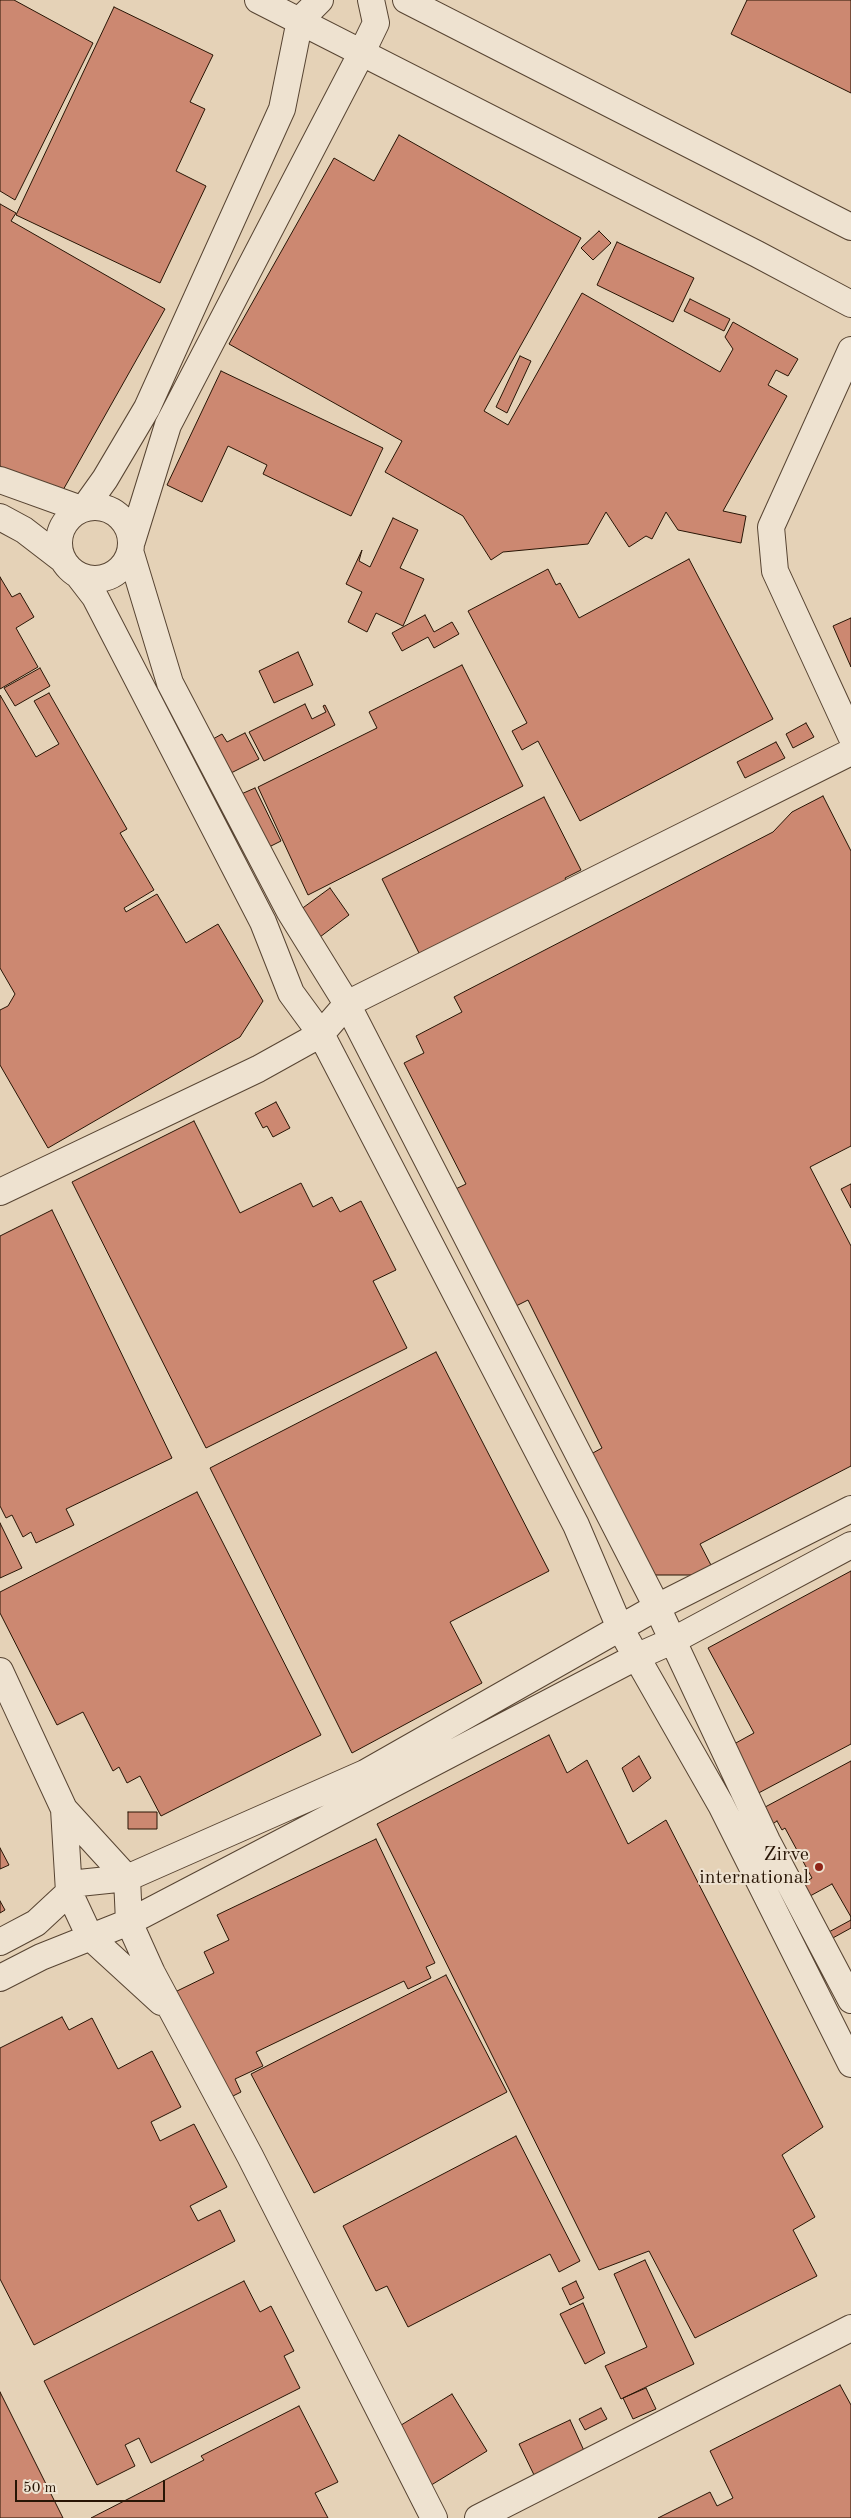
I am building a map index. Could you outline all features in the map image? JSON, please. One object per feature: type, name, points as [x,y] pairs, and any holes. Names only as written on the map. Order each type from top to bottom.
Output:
[{"type":"street","points":[[258,0],[749,250],[851,304]]},
{"type":"street","points":[[320,0],[300,20],[282,109],[147,408],[105,479],[83,508],[67,519],[60,534],[59,546],[70,567],[95,597],[259,913],[291,993],[321,1034],[576,1525],[620,1628],[721,1805],[851,2064]]},
{"type":"street","points":[[0,517],[24,530],[70,567],[93,579],[106,578],[116,573],[125,564],[168,425],[376,23],[371,0]]},
{"type":"street","points":[[406,0],[851,227]]},
{"type":"street","points":[[851,350],[771,527],[775,572],[851,736]]},
{"type":"street","points":[[0,480],[83,508],[98,506],[118,513],[126,523],[131,547],[170,683],[290,912],[347,1004],[657,1608],[767,1840],[851,2000]]},
{"type":"street","points":[[0,1192],[258,1069],[321,1034],[347,1004],[851,752]]},
{"type":"street","points":[[0,1942],[36,1923],[79,1883],[127,1878],[365,1773],[620,1628],[851,1510]]},
{"type":"street","points":[[0,1978],[41,1957],[129,1922],[636,1657],[672,1641],[851,1545]]},
{"type":"street","points":[[0,1671],[64,1809],[127,1878],[129,1922],[174,2014],[250,2156],[434,2518]]},
{"type":"street","points":[[64,1809],[69,1892],[90,1937],[174,2014]]},
{"type":"street","points":[[478,2518],[848,2327]]},
{"type":"building","points":[[0,0],[14,0],[93,43],[15,200],[0,191]]},
{"type":"building","points":[[747,0],[851,0],[851,93],[731,34]]},
{"type":"building","points":[[114,7],[213,55],[190,102],[205,109],[176,171],[206,186],[160,283],[16,215]]},
{"type":"building","points":[[399,135],[581,238],[484,411],[508,425],[582,293],[720,372],[733,349],[725,337],[733,322],[798,359],[788,376],[776,370],[768,385],[787,396],[723,511],[746,516],[741,543],[678,530],[666,512],[652,539],[646,536],[629,547],[606,512],[588,544],[503,552],[491,560],[463,516],[385,472],[402,441],[229,344],[334,158],[374,181]]},
{"type":"building","points":[[0,204],[16,213],[11,221],[165,309],[58,499],[0,466]]},
{"type":"building","points":[[599,231],[611,243],[593,260],[581,248]]},
{"type":"building","points":[[617,242],[694,278],[673,322],[597,285]]},
{"type":"building","points":[[690,299],[730,319],[724,331],[684,311]]},
{"type":"building","points":[[520,356],[531,361],[507,413],[496,407]]},
{"type":"building","points":[[221,371],[383,448],[351,516],[263,474],[267,465],[228,446],[202,502],[167,485]]},
{"type":"building","points":[[393,518],[418,530],[400,568],[424,579],[403,626],[376,613],[367,632],[348,622],[362,592],[346,584],[362,550],[359,561],[370,567]]},
{"type":"building","points":[[689,559],[773,719],[580,821],[538,741],[522,750],[512,731],[527,723],[468,611],[548,569],[556,585],[560,583],[579,618]]},
{"type":"building","points":[[0,577],[12,597],[20,593],[34,617],[16,628],[38,667],[0,689]]},
{"type":"building","points":[[425,615],[434,632],[452,622],[459,634],[434,648],[428,637],[402,651],[392,633]]},
{"type":"building","points":[[851,618],[851,667],[833,626]]},
{"type":"building","points":[[298,652],[313,685],[274,703],[259,671]]},
{"type":"building","points":[[462,665],[523,786],[308,895],[258,787],[377,728],[369,712]]},
{"type":"building","points":[[40,668],[50,686],[15,706],[4,688]]},
{"type":"building","points":[[49,693],[127,829],[120,833],[154,890],[124,908],[126,912],[157,894],[186,943],[218,924],[263,1001],[240,1037],[48,1148],[0,1065],[0,1010],[8,1006],[15,994],[0,968],[0,695],[36,757],[59,744],[34,701]]},
{"type":"building","points":[[305,704],[312,719],[326,712],[323,706],[325,705],[335,725],[264,761],[249,732]]},
{"type":"building","points":[[806,723],[814,737],[793,748],[786,734]]},
{"type":"building","points":[[245,733],[259,759],[231,773],[213,739],[222,734],[227,742]]},
{"type":"building","points":[[776,742],[785,758],[745,778],[737,762]]},
{"type":"building","points":[[255,788],[281,841],[265,849],[239,795]]},
{"type":"building","points":[[823,796],[851,851],[851,1146],[810,1167],[851,1246],[851,1466],[700,1544],[712,1567],[697,1575],[639,1575],[580,1460],[602,1448],[528,1300],[500,1314],[439,1197],[466,1184],[404,1063],[424,1053],[416,1036],[462,1012],[454,997],[773,832],[792,812]]},
{"type":"building","points":[[544,797],[581,870],[565,878],[566,880],[420,955],[382,879]]},
{"type":"building","points":[[330,888],[349,915],[320,937],[300,910]]},
{"type":"building","points":[[276,1102],[290,1128],[273,1137],[267,1126],[263,1128],[255,1113]]},
{"type":"building","points":[[194,1121],[240,1213],[301,1183],[313,1207],[332,1197],[340,1212],[361,1201],[396,1270],[373,1281],[407,1348],[206,1448],[72,1182]]},
{"type":"building","points":[[851,1184],[851,1208],[841,1189]]},
{"type":"building","points":[[52,1210],[172,1458],[66,1509],[74,1525],[36,1543],[31,1532],[23,1537],[12,1515],[6,1518],[0,1506],[0,1236]]},
{"type":"building","points":[[436,1352],[549,1571],[450,1622],[482,1683],[352,1753],[210,1468]]},
{"type":"building","points":[[197,1492],[321,1735],[161,1816],[140,1776],[127,1783],[119,1767],[113,1771],[83,1712],[57,1725],[0,1613],[0,1592]]},
{"type":"building","points":[[0,1523],[22,1568],[0,1578]]},
{"type":"building","points":[[851,1571],[851,1744],[751,1797],[725,1749],[754,1733],[708,1648]]},
{"type":"building","points":[[549,1735],[567,1773],[587,1760],[628,1844],[666,1820],[823,2127],[782,2155],[815,2217],[793,2230],[817,2276],[695,2338],[649,2251],[599,2270],[377,1824]]},
{"type":"building","points":[[639,1756],[651,1778],[633,1792],[622,1768]]},
{"type":"building","name":"Zirve international","points":[[851,1761],[851,1920],[827,1933],[754,1813]]},
{"type":"building","points":[[128,1812],[157,1812],[157,1829],[128,1829]]},
{"type":"building","points":[[777,1821],[782,1830],[785,1828],[812,1878],[800,1885],[768,1827]]},
{"type":"building","points":[[376,1839],[435,1963],[426,1967],[431,1978],[408,1989],[404,1981],[256,2052],[263,2066],[235,2079],[241,2092],[227,2099],[175,1992],[214,1973],[204,1952],[229,1940],[217,1915]]},
{"type":"building","points":[[0,1848],[9,1865],[0,1869]]},
{"type":"building","points":[[832,1884],[851,1917],[851,1928],[831,1939],[801,1901]]},
{"type":"building","points":[[0,1901],[5,1910],[0,1913]]},
{"type":"building","points":[[446,1975],[507,2092],[314,2193],[251,2074]]},
{"type":"building","points":[[62,2017],[69,2030],[92,2018],[118,2069],[152,2051],[181,2107],[151,2122],[160,2141],[194,2124],[227,2187],[190,2206],[198,2221],[220,2210],[235,2241],[34,2345],[0,2279],[0,2048]]},
{"type":"building","points":[[516,2136],[580,2261],[559,2272],[550,2254],[408,2327],[387,2286],[376,2291],[343,2226]]},
{"type":"building","points":[[645,2260],[694,2364],[621,2399],[605,2366],[647,2347],[614,2274]]},
{"type":"building","points":[[244,2281],[260,2312],[271,2306],[294,2351],[284,2356],[300,2388],[151,2463],[139,2438],[125,2445],[135,2466],[97,2485],[44,2381]]},
{"type":"building","points":[[576,2281],[584,2298],[570,2305],[562,2288]]},
{"type":"building","points":[[583,2303],[605,2353],[585,2364],[560,2314]]},
{"type":"building","points":[[840,2385],[851,2405],[851,2518],[658,2518],[710,2492],[717,2506],[733,2498],[710,2451]]},
{"type":"building","points":[[646,2388],[656,2409],[633,2419],[623,2398]]},
{"type":"building","points":[[0,2392],[63,2518],[0,2518]]},
{"type":"building","points":[[452,2394],[487,2451],[428,2487],[393,2430]]},
{"type":"building","points":[[299,2406],[338,2482],[315,2493],[328,2518],[91,2518],[204,2460],[201,2456]]},
{"type":"building","points":[[601,2408],[607,2419],[585,2430],[579,2419]]},
{"type":"building","points":[[570,2420],[586,2455],[536,2479],[519,2444]]},
{"type":"place","name":"Zirve international","points":[[819,1867]]}]
